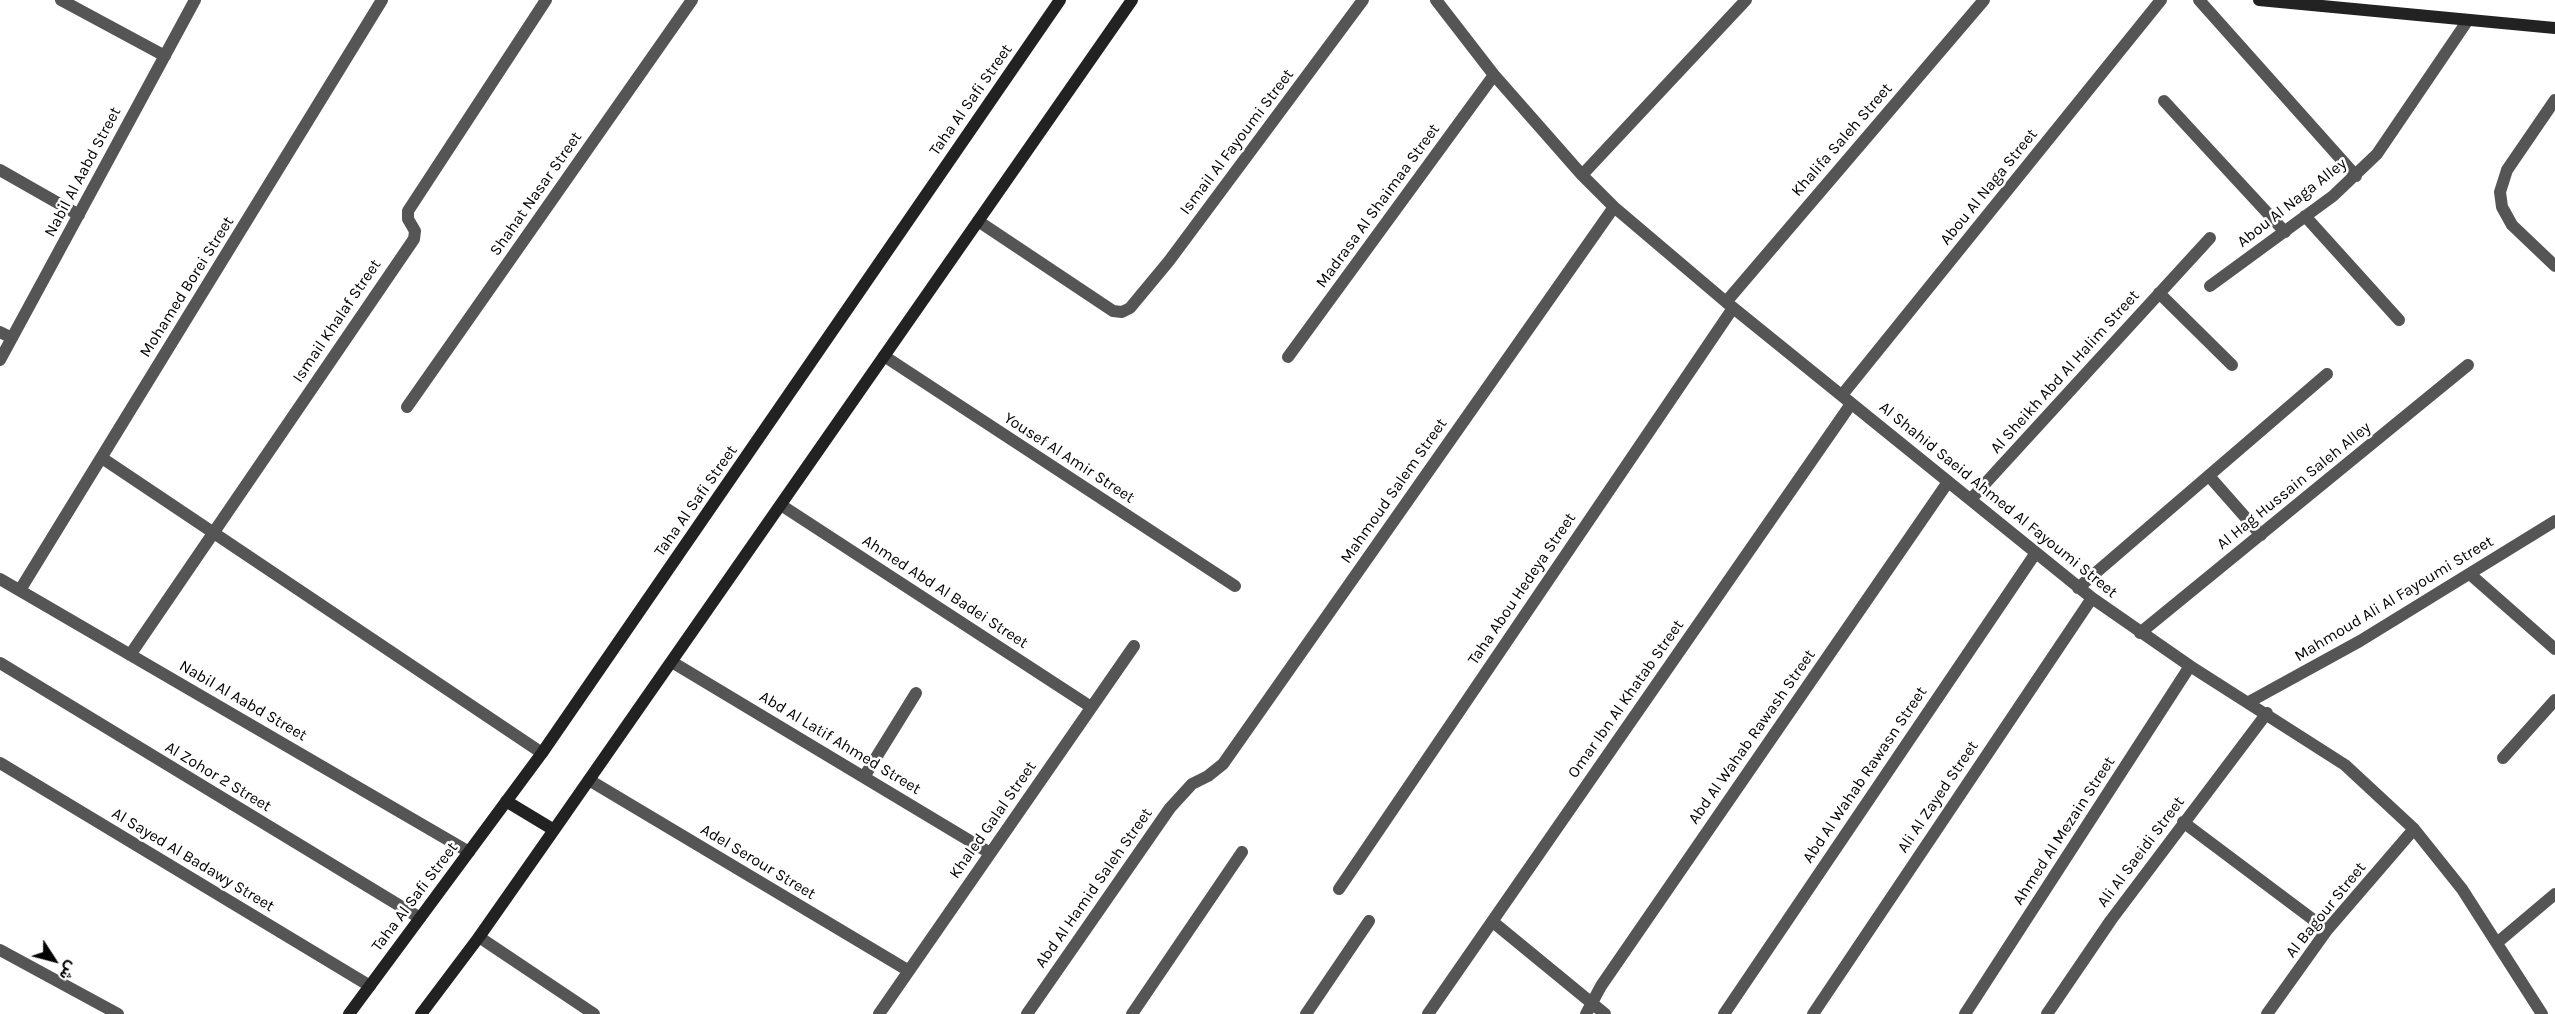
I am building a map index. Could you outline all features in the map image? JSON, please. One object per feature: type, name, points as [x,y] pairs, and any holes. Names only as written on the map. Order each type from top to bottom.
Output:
[{"type":"street","points":[[61,0],[165,56]]},
{"type":"street","name":"Nabil Al Aabd Street","points":[[0,360],[195,0]]},
{"type":"street","name":"Mohamed Borei Street","points":[[20,590],[382,0]]},
{"type":"street","name":"Shahat Nasar Street","points":[[407,406],[692,0]]},
{"type":"street","name":"Taha Al Safi Street","points":[[349,1014],[542,753],[1060,0]]},
{"type":"street","points":[[421,1014],[479,938],[1132,0]]},
{"type":"street","name":"Ismail Al Fayoumi Street","points":[[978,221],[1113,311],[1122,312],[1137,302],[1363,0]]},
{"type":"street","name":"Al Shahid Saeid Ahmed Al Fayoumi Street","points":[[1436,0],[1494,75],[1582,175],[1614,207],[1729,305],[2078,588],[2140,633],[2345,765],[2414,829],[2463,889],[2541,1014]]},
{"type":"street","points":[[1582,175],[1746,0]]},
{"type":"street","name":"Khalifa Saleh Street","points":[[1729,305],[1984,0]]},
{"type":"street","name":"Abou Al Naga Street","points":[[1846,399],[2162,0]]},
{"type":"street","points":[[2199,0],[2356,176]]},
{"type":"street","points":[[2259,0],[2555,28]]},
{"type":"street","name":"Ismail Khalaf Street","points":[[130,655],[414,239],[415,231],[408,219],[408,211],[541,2]]},
{"type":"street","name":"Abou Al Naga Alley","points":[[2210,286],[2285,232],[2356,176],[2377,154],[2468,20]]},
{"type":"street","name":"Madrasa Al Shaimaa Street","points":[[1288,357],[1494,75]]},
{"type":"street","points":[[2164,100],[2285,232]]},
{"type":"street","points":[[2555,100],[2507,170],[2500,192],[2502,207],[2512,225],[2555,266]]},
{"type":"street","points":[[0,170],[79,215]]},
{"type":"street","name":"Mahmoud Salem Street","points":[[1192,784],[1208,776],[1223,764],[1614,207]]},
{"type":"street","points":[[2306,216],[2399,320]]},
{"type":"street","name":"Al Sheikh Abd Al Halim Street","points":[[1971,499],[2210,238]]},
{"type":"street","name":"Al Sheikh Abd Al Halim Street","points":[[2159,293],[2232,365]]},
{"type":"street","name":"Taha Abou Hedeya Street","points":[[1339,889],[1729,305]]},
{"type":"street","points":[[0,332],[12,338]]},
{"type":"street","name":"Yousef Al Amir Street","points":[[884,356],[1235,586]]},
{"type":"street","name":"Al Hag Hussain Saleh Alley","points":[[2140,633],[2468,365]]},
{"type":"street","points":[[2078,588],[2327,374]]},
{"type":"street","name":"Omar Ibn Al Khatab Street","points":[[1428,1014],[1493,922],[1846,399]]},
{"type":"street","points":[[102,458],[542,753]]},
{"type":"street","points":[[2209,476],[2260,535]]},
{"type":"street","name":"Abd Al Wahab Rawash Street","points":[[1586,1014],[1601,986],[1948,482]]},
{"type":"street","name":"Ahmed Abd Al Badei Street","points":[[781,505],[1091,707]]},
{"type":"street","name":"Mahmoud Ali Al Fayoumi Street","points":[[2249,702],[2360,641],[2472,575],[2555,521]]},
{"type":"street","name":"Abd Al Wahab Rawasn Street","points":[[1724,1014],[2035,554]]},
{"type":"street","points":[[2472,575],[2555,649]]},
{"type":"street","name":"Nabil Al Aabd Street","points":[[0,579],[469,852]]},
{"type":"street","name":"Ali Al Zayed Street","points":[[1813,1014],[2092,598]]},
{"type":"street","name":"Khaled Galal Street","points":[[879,1014],[1134,646]]},
{"type":"street","name":"Abd Al Latif Ahmed Street","points":[[672,662],[990,854]]},
{"type":"street","name":"Al Zohor 2 Street","points":[[0,663],[420,918]]},
{"type":"street","name":"Ahmed Al Mezain Street","points":[[1965,1014],[2190,666]]},
{"type":"street","points":[[864,777],[916,693]]},
{"type":"street","points":[[2503,758],[2555,700]]},
{"type":"street","name":"Ali Al Saeidi Street","points":[[2047,1014],[2111,920],[2267,713]]},
{"type":"street","name":"Al Sayed Al Badawy Street","points":[[0,763],[370,986]]},
{"type":"street","name":"Adel Serour Street","points":[[589,780],[909,971]]},
{"type":"street","name":"Abd Al Hamid Saleh Street","points":[[1027,1014],[1170,808],[1192,784]]},
{"type":"street","points":[[506,801],[554,830]]},
{"type":"street","points":[[2183,822],[2327,930]]},
{"type":"street","name":"Al Bagour Street","points":[[2266,1014],[2327,930],[2414,829]]},
{"type":"street","points":[[1132,1014],[1242,852]]},
{"type":"street","points":[[2498,942],[2555,894]]},
{"type":"street","points":[[1306,1014],[1369,921]]},
{"type":"street","points":[[1493,922],[1605,1014]]},
{"type":"street","points":[[479,938],[594,1014]]},
{"type":"street","points":[[0,950],[118,1014]]}]
